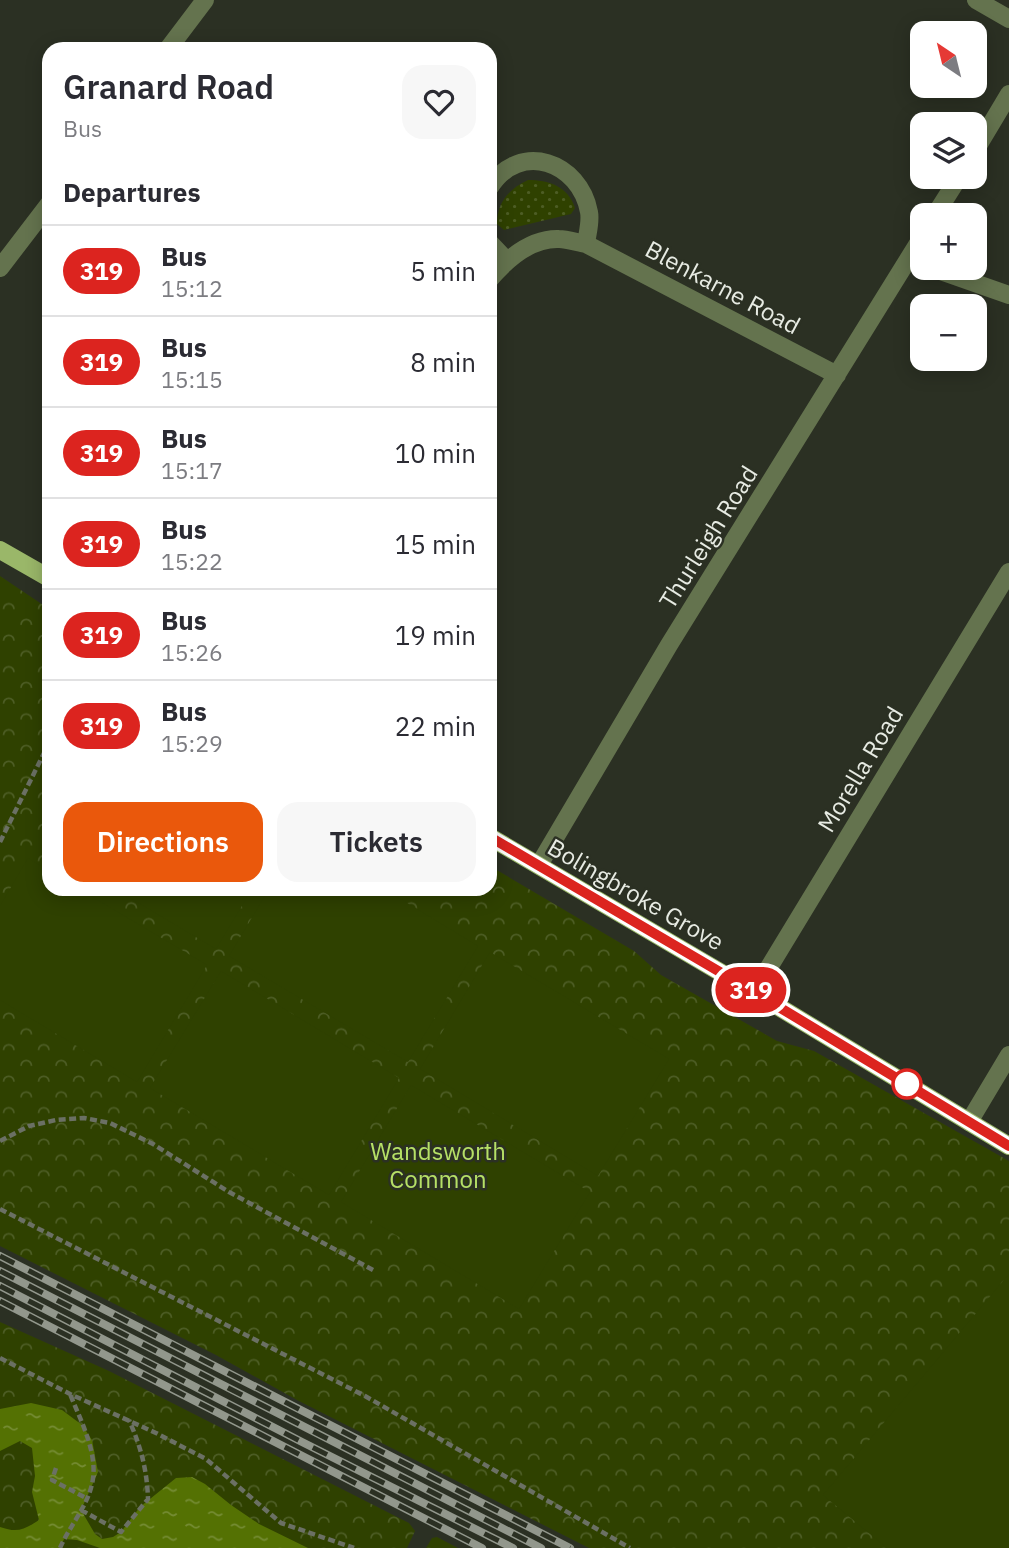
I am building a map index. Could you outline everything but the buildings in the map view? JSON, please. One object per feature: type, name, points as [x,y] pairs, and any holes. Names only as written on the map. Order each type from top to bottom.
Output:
[{"type":"main road","points":[[0,550],[42,574]]},
{"type":"main road","name":"Bolingbroke Grove","points":[[497,841],[1009,1146]]},
{"type":"street","points":[[173,42],[205,0]]},
{"type":"street","points":[[976,0],[1009,19]]},
{"type":"street","points":[[987,130],[1009,94]]},
{"type":"street","points":[[497,180],[508,168],[525,162],[544,162],[561,167],[574,178],[584,194],[590,215],[586,244]]},
{"type":"street","points":[[0,268],[42,213]]},
{"type":"street","name":"Blenkarne Road","points":[[497,271],[506,260],[529,245],[558,239],[586,244],[837,375]]},
{"type":"street","points":[[497,250],[506,260]]},
{"type":"street","name":"Thurleigh Road","points":[[539,865],[669,645],[837,375],[910,269]]},
{"type":"street","points":[[966,280],[1009,295]]},
{"type":"street","name":"Morella Road","points":[[754,992],[1009,572]]},
{"type":"street","points":[[969,1122],[1009,1055]]},
{"type":"path","points":[[0,842],[42,757]]},
{"type":"path","points":[[0,1141],[29,1126],[56,1119],[84,1118],[110,1123],[153,1144],[229,1192],[373,1270]]},
{"type":"path","points":[[0,1209],[365,1396],[630,1548]]},
{"type":"path","points":[[0,1358],[206,1459],[281,1523],[354,1548]]},
{"type":"path","points":[[60,1548],[92,1485],[93,1465],[87,1438],[70,1394]]},
{"type":"path","points":[[81,1510],[121,1532],[148,1499],[148,1472],[129,1420]]},
{"type":"path","points":[[56,1468],[52,1480],[86,1498]]},
{"type":"green space","points":[[528,180],[543,181],[562,189],[568,194],[575,208],[571,214],[504,230],[497,224],[499,209],[510,192]]},
{"type":"green space","name":"Wandsworth Common","points":[[0,576],[42,604],[42,896],[497,896],[497,870],[634,951],[661,975],[777,1041],[814,1051],[1009,1161],[1009,1548],[589,1548],[0,1246]]},
{"type":"green space","points":[[28,858],[42,867],[42,896],[91,896],[207,965],[137,1082],[0,1000],[0,906]]},
{"type":"green space","points":[[127,896],[248,896],[216,949]]},
{"type":"green space","points":[[265,896],[396,896],[478,946],[408,1062],[229,956]]},
{"type":"green space","points":[[490,952],[669,1059],[598,1176],[420,1069]]},
{"type":"green space","points":[[221,971],[399,1078],[329,1195],[150,1088]]},
{"type":"green space","points":[[411,1085],[590,1192],[519,1309],[341,1202]]},
{"type":"green space","points":[[1009,1274],[1009,1548],[887,1548],[823,1495]]},
{"type":"green space","points":[[0,1322],[109,1371],[409,1523],[415,1531],[407,1548],[0,1548]]},
{"type":"green space","points":[[437,1537],[458,1548],[426,1548],[432,1538]]},
{"type":"water","points":[[31,1403],[62,1410],[82,1425],[92,1440],[98,1472],[81,1510],[95,1534],[102,1539],[121,1532],[140,1507],[176,1478],[192,1477],[259,1524],[308,1548],[100,1548],[77,1540],[64,1539],[60,1548],[0,1548],[0,1527],[20,1530],[39,1520],[32,1492],[35,1476],[32,1448],[20,1441],[0,1451],[0,1409]]},
{"type":"railway","points":[[0,1256],[570,1548]]},
{"type":"railway","points":[[0,1271],[541,1548]]},
{"type":"railway","points":[[0,1286],[513,1548]]},
{"type":"railway","points":[[0,1301],[482,1548]]},
{"type":"bus line","name":"319","points":[[497,841],[1009,1146]]}]
